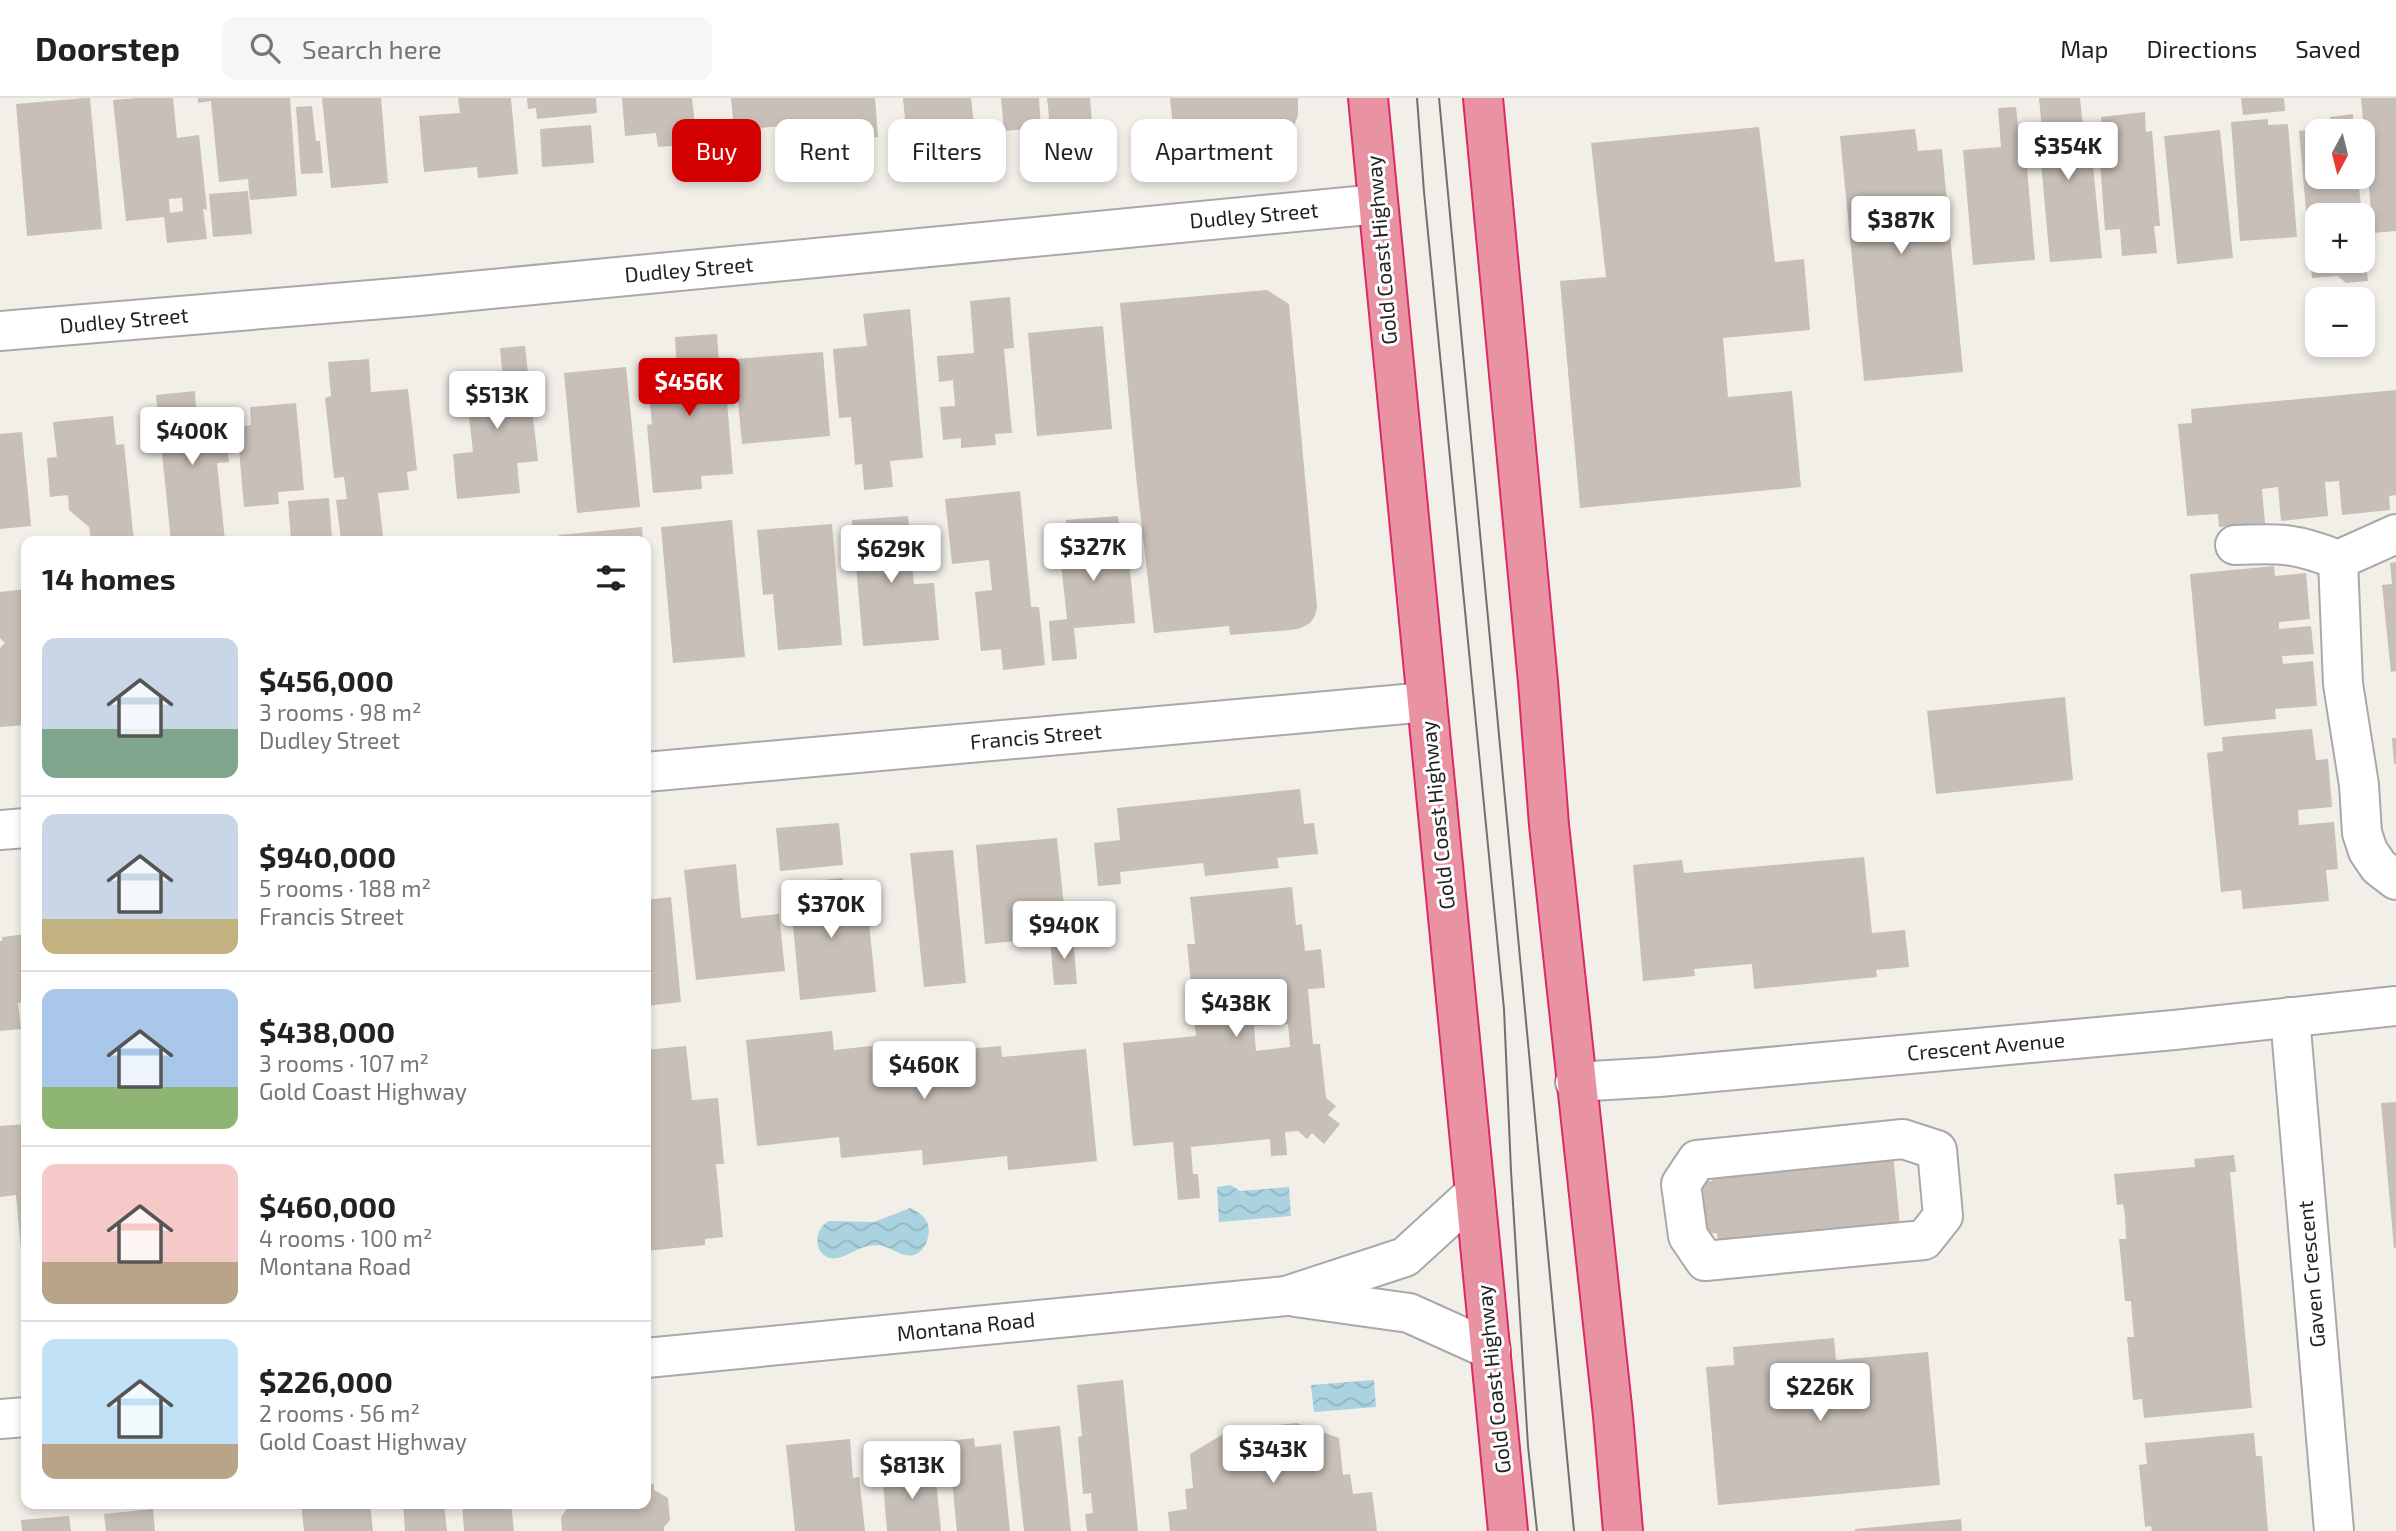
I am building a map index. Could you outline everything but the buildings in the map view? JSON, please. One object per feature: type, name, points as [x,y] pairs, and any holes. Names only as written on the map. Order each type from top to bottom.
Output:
[{"type":"highway","name":"Gold Coast Highway","points":[[1368,98],[1508,1531]]},
{"type":"highway","points":[[1483,98],[1550,836],[1623,1531]]},
{"type":"street","name":"Dudley Street","points":[[0,331],[433,294],[1378,204]]},
{"type":"street","points":[[2235,545],[2282,543],[2309,548],[2338,560],[2396,534]]},
{"type":"street","points":[[2338,560],[2343,684],[2359,785],[2362,833],[2368,851],[2379,867],[2396,880]]},
{"type":"street","name":"Francis Street","points":[[651,772],[1427,702]]},
{"type":"street","points":[[0,830],[21,828]]},
{"type":"street","name":"Crescent Avenue","points":[[1575,1083],[2174,1030],[2396,1006]]},
{"type":"street","name":"Gaven Crescent","points":[[2290,1017],[2334,1531]]},
{"type":"street","points":[[1903,1139],[1937,1150],[1943,1216],[1924,1240],[1705,1261],[1688,1236],[1681,1184],[1696,1160],[1903,1139]]},
{"type":"street","name":"Montana Road","points":[[651,1358],[1286,1296],[1405,1257],[1475,1193]]},
{"type":"street","name":"Montana Road","points":[[1286,1296],[1409,1313],[1491,1350]]},
{"type":"street","points":[[0,1419],[21,1417]]},
{"type":"water","points":[[1231,1185],[1240,1191],[1289,1187],[1291,1216],[1219,1222],[1217,1187]]},
{"type":"water","points":[[910,1208],[924,1217],[929,1232],[924,1247],[913,1255],[908,1256],[878,1245],[863,1247],[842,1257],[832,1258],[819,1249],[819,1233],[829,1221],[874,1222]]},
{"type":"water","points":[[1374,1380],[1376,1407],[1314,1412],[1311,1385]]},
{"type":"tram line","points":[[1417,98],[1504,1009],[1528,1446],[1537,1531]]},
{"type":"tram line","points":[[1439,98],[1574,1531]]}]
